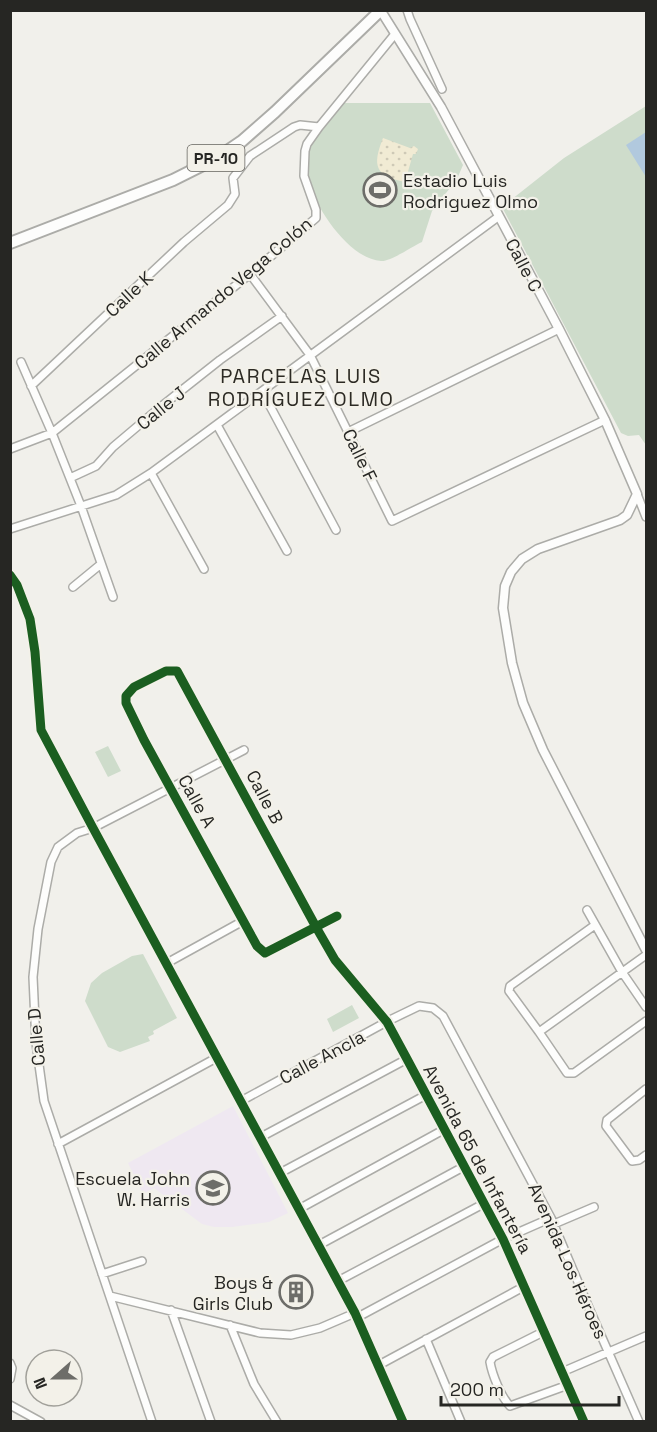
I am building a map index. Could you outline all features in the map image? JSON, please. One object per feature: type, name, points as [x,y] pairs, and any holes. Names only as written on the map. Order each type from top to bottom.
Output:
[{"type":"main road","name":"PR-10","points":[[10,243],[172,180],[217,158],[242,141],[275,112],[381,11]]},
{"type":"street","points":[[407,10],[442,89]]},
{"type":"street","name":"Calle C","points":[[381,11],[441,107],[559,329],[605,420],[637,494]]},
{"type":"street","name":"Calle Armando Vega Colón","points":[[10,449],[52,433],[316,218],[316,210],[304,176],[307,144],[395,34]]},
{"type":"street","name":"Calle K","points":[[31,386],[184,242],[228,205],[235,194],[233,178],[250,156],[294,127],[300,125],[319,127]]},
{"type":"street","points":[[10,529],[116,495],[151,473],[498,217]]},
{"type":"street","name":"Calle F","points":[[250,274],[310,355],[392,521],[605,420]]},
{"type":"street","name":"Calle J","points":[[70,478],[100,463],[113,447],[158,409],[220,360],[282,316]]},
{"type":"street","points":[[348,432],[559,329]]},
{"type":"street","points":[[21,362],[81,506],[113,597]]},
{"type":"street","points":[[262,391],[336,530]]},
{"type":"street","points":[[217,424],[286,551]]},
{"type":"street","points":[[151,473],[204,569]]},
{"type":"street","points":[[637,494],[646,517]]},
{"type":"street","points":[[637,494],[627,515],[620,520],[538,549],[522,559],[511,572],[505,586],[502,608],[512,663],[523,703],[543,750],[646,950]]},
{"type":"street","points":[[73,587],[101,564]]},
{"type":"street","points":[[10,575],[17,585],[30,619],[41,730],[356,1315],[403,1422]]},
{"type":"street","name":"Calle B","points":[[126,696],[134,687],[166,671],[177,671],[316,927]]},
{"type":"street","name":"Calle A","points":[[126,696],[126,703],[144,740],[257,946],[265,953],[316,927]]},
{"type":"street","name":"Calle D","points":[[152,1422],[44,1101],[39,1072],[32,987],[35,951],[51,862],[58,847],[77,833],[93,828],[244,750]]},
{"type":"street","points":[[587,910],[622,972],[646,1007]]},
{"type":"street","points":[[316,927],[336,916]]},
{"type":"street","points":[[167,963],[243,921]]},
{"type":"street","points":[[595,925],[510,986],[509,991],[567,1073],[574,1073],[646,1021]]},
{"type":"street","name":"Avenida 65 de Infantería","points":[[316,927],[335,960],[387,1022],[465,1166],[525,1286],[584,1422]]},
{"type":"street","points":[[539,1032],[646,955]]},
{"type":"street","name":"Calle Ancla","points":[[241,1101],[419,1006],[433,1008],[443,1016],[456,1041]]},
{"type":"street","name":"Avenida Los Héroes","points":[[456,1041],[553,1221],[639,1422]]},
{"type":"street","points":[[58,1144],[218,1057]]},
{"type":"street","points":[[261,1137],[407,1059]]},
{"type":"street","points":[[645,1155],[639,1160],[632,1161],[606,1126],[607,1119],[646,1089]]},
{"type":"street","points":[[280,1173],[426,1095]]},
{"type":"street","points":[[299,1209],[445,1130]]},
{"type":"street","points":[[319,1245],[465,1166]]},
{"type":"street","points":[[338,1281],[484,1203]]},
{"type":"street","points":[[110,1296],[260,1333],[291,1335],[320,1328],[356,1315],[503,1239],[594,1207]]},
{"type":"street","points":[[102,1274],[142,1260]]},
{"type":"street","points":[[379,1365],[525,1286]]},
{"type":"street","points":[[171,1310],[212,1422]]},
{"type":"street","points":[[230,1325],[254,1384],[277,1422]]},
{"type":"street","points":[[545,1331],[493,1357],[490,1362],[491,1369],[505,1401],[510,1406],[568,1385]]},
{"type":"street","points":[[562,1372],[646,1336]]},
{"type":"street","points":[[426,1339],[461,1422]]},
{"type":"street","points":[[10,1363],[12,1368],[10,1379]]},
{"type":"street","points":[[10,1405],[41,1422]]},
{"type":"shaded area","points":[[233,1106],[288,1213],[269,1222],[214,1227],[202,1224],[154,1188],[143,1194],[128,1163]]},
{"type":"green space","name":"Estadio Luis Rodriguez Olmo","points":[[344,103],[430,103],[463,165],[457,179],[432,211],[422,242],[385,261],[369,258],[347,243],[327,219],[309,183],[310,146]]},
{"type":"green space","points":[[646,106],[646,445],[639,435],[628,436],[621,433],[502,207],[564,158]]},
{"type":"green space","points":[[108,746],[121,771],[108,777],[95,752]]},
{"type":"green space","points":[[143,954],[177,1018],[153,1031],[154,1034],[148,1037],[150,1041],[120,1052],[108,1047],[85,1001],[91,983],[102,973],[132,956]]},
{"type":"green space","points":[[352,1005],[359,1018],[333,1032],[327,1019]]},
{"type":"sand","points":[[383,138],[418,149],[416,154],[413,154],[405,182],[387,177],[379,168],[377,163]]},
{"type":"water","points":[[646,132],[646,177],[626,145]]},
{"type":"cycle path","points":[[10,575],[17,585],[30,619],[41,730],[355,1313],[403,1422]]},
{"type":"cycle path","points":[[337,916],[265,953],[257,946],[126,703],[126,696],[134,687],[166,671],[177,671],[316,927],[335,960],[387,1022],[503,1239],[584,1422]]},
{"type":"place","name":"Estadio Luis Rodriguez Olmo","points":[[380,190]]},
{"type":"place","name":"Escuela John W. Harris","points":[[213,1188]]},
{"type":"place","name":"Boys & Girls Club","points":[[296,1292]]},
{"type":"district","name":"PARCELAS LUIS RODRÍGUEZ OLMO","points":[[301,388]]}]
